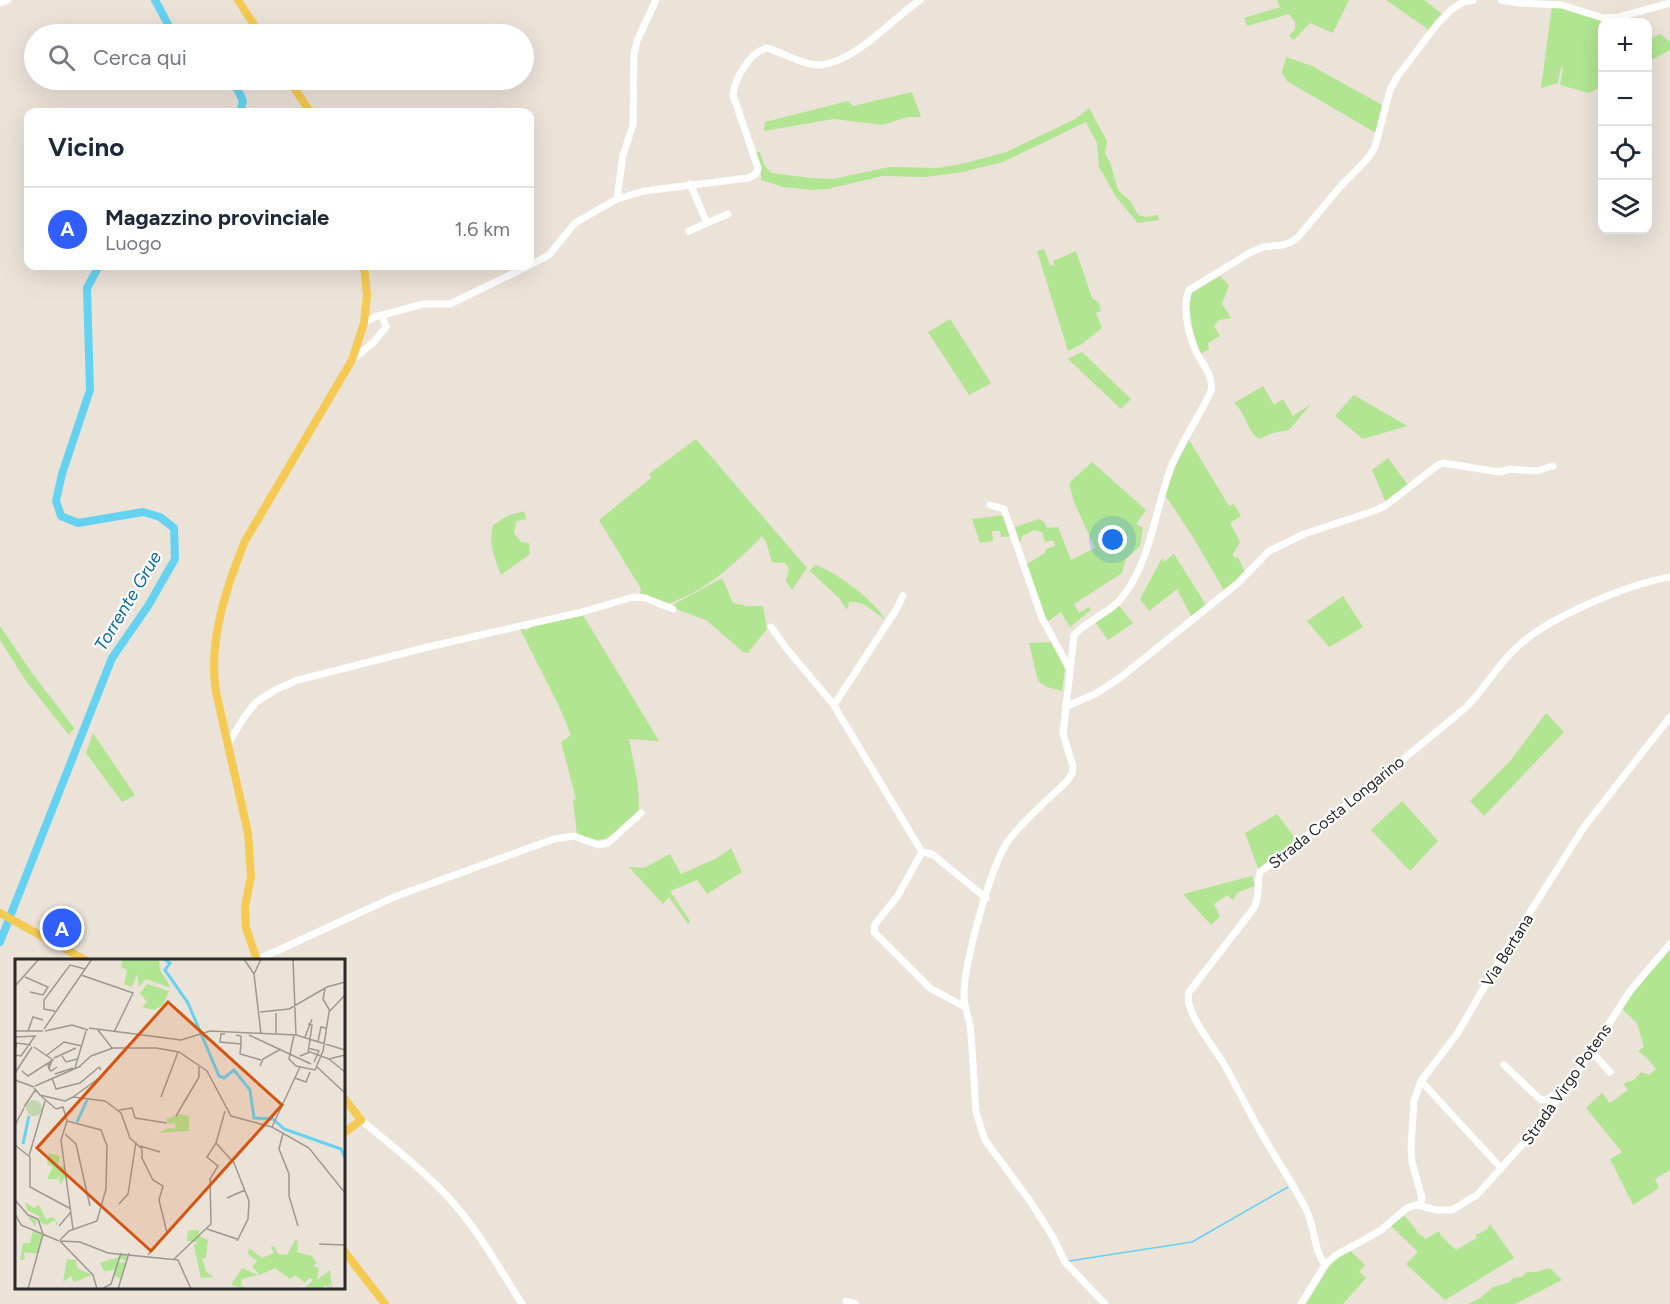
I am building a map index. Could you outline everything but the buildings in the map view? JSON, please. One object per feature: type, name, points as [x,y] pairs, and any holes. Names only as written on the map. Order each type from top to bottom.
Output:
[{"type":"main road","points":[[238,0],[254,24]]},
{"type":"main road","points":[[296,90],[307,108]]},
{"type":"main road","points":[[257,959],[246,928],[245,908],[250,876],[248,833],[213,672],[214,651],[220,617],[235,565],[253,526],[352,360],[364,323],[367,295],[364,270]]},
{"type":"main road","points":[[1,914],[83,959]]},
{"type":"main road","points":[[345,1099],[361,1120]]},
{"type":"main road","points":[[345,1106],[361,1120]]},
{"type":"main road","points":[[345,1132],[361,1120]]},
{"type":"main road","points":[[345,1252],[385,1304]]},
{"type":"street","points":[[0,3],[8,0]]},
{"type":"street","points":[[617,199],[623,154],[633,125],[634,55],[637,41],[656,0]]},
{"type":"street","points":[[534,262],[549,255],[575,223],[617,199],[644,191],[748,178],[756,174],[758,168],[733,94],[735,83],[754,55],[761,49],[767,48],[818,65],[834,61],[877,36],[898,16],[920,0]]},
{"type":"street","points":[[1105,1304],[1071,1270],[1030,1201],[985,1140],[976,1112],[970,1025],[965,1007],[965,974],[986,898],[998,861],[1007,843],[1072,774],[1071,759],[1063,734],[1074,635],[1082,626],[1118,603],[1134,580],[1173,465],[1211,392],[1212,378],[1190,337],[1185,303],[1189,290],[1251,252],[1293,241],[1299,236],[1339,188],[1369,157],[1375,147],[1390,90],[1397,77],[1438,23],[1452,9],[1463,2],[1473,0]]},
{"type":"street","points":[[1501,0],[1519,3],[1562,4],[1603,18],[1619,17],[1670,3]]},
{"type":"street","points":[[690,184],[707,223]]},
{"type":"street","points":[[689,231],[728,214]]},
{"type":"street","points":[[364,323],[382,315],[423,304],[450,304],[519,270]]},
{"type":"street","points":[[352,360],[373,343],[386,327],[382,315]]},
{"type":"street","points":[[1065,707],[1097,693],[1121,677],[1223,596],[1269,551],[1304,534],[1374,512],[1438,465],[1443,463],[1499,472],[1511,469],[1536,471],[1553,466]]},
{"type":"street","points":[[990,505],[1004,509],[1042,618],[1069,668]]},
{"type":"street","name":"Strada Costa Longarino","points":[[1325,1265],[1314,1242],[1312,1224],[1306,1209],[1193,1015],[1188,1004],[1189,992],[1254,908],[1259,898],[1260,872],[1332,818],[1464,709],[1520,643],[1579,608],[1670,577]]},
{"type":"street","points":[[834,705],[900,605],[903,596]]},
{"type":"street","points":[[228,744],[256,702],[274,690],[298,680],[432,646],[582,612],[633,597],[645,598],[673,609]]},
{"type":"street","points":[[771,627],[834,705],[922,852],[932,854],[986,898]]},
{"type":"street","name":"Via Bertana","points":[[1420,1206],[1422,1198],[1412,1162],[1411,1146],[1414,1101],[1421,1081],[1457,1034],[1570,847],[1670,717]]},
{"type":"street","points":[[259,959],[394,897],[554,839],[574,836],[598,845],[608,843],[641,813]]},
{"type":"street","points":[[922,852],[897,897],[875,924],[874,932],[930,988],[965,1007]]},
{"type":"street","name":"Strada Virgo Potens","points":[[1420,1206],[1437,1210],[1452,1210],[1477,1196],[1532,1135],[1630,991],[1670,944]]},
{"type":"street","points":[[1591,1051],[1610,1072]]},
{"type":"street","points":[[1504,1065],[1537,1098],[1543,1101],[1571,1080]]},
{"type":"street","points":[[1421,1081],[1501,1168]]},
{"type":"street","points":[[361,1120],[449,1198],[466,1219],[522,1304]]},
{"type":"street","points":[[1301,1304],[1325,1265],[1345,1249],[1380,1231],[1407,1208],[1420,1206]]},
{"type":"street","points":[[846,1301],[855,1304]]},
{"type":"green space","points":[[1277,0],[1349,0],[1333,33],[1310,23],[1294,40],[1289,36],[1295,29],[1295,22],[1289,14],[1247,26],[1244,18],[1280,7]]},
{"type":"green space","points":[[1386,0],[1424,0],[1442,14],[1429,30]]},
{"type":"green space","points":[[1552,6],[1598,19],[1598,88],[1589,93],[1560,85],[1563,68],[1561,67],[1558,83],[1541,88]]},
{"type":"green space","points":[[1660,34],[1670,42],[1670,50],[1652,60],[1652,38]]},
{"type":"green space","points":[[1286,57],[1312,66],[1382,105],[1376,133],[1287,81],[1282,73]]},
{"type":"green space","points":[[912,92],[921,117],[908,117],[882,125],[834,119],[764,131],[765,122],[848,101],[853,106]]},
{"type":"green space","points":[[1089,108],[1107,141],[1105,154],[1110,162],[1118,190],[1131,202],[1138,215],[1146,217],[1158,215],[1159,220],[1138,223],[1116,197],[1099,167],[1097,143],[1086,122],[1003,162],[962,172],[926,177],[883,176],[827,189],[783,187],[761,180],[761,168],[756,152],[760,152],[764,165],[771,173],[811,178],[833,179],[889,167],[937,168],[1006,152],[1075,119]]},
{"type":"green space","points":[[1044,249],[1050,265],[1055,266],[1053,261],[1076,251],[1092,298],[1099,303],[1101,311],[1096,313],[1102,328],[1082,344],[1068,351],[1037,251]]},
{"type":"green space","points":[[1220,276],[1229,285],[1222,304],[1231,318],[1219,320],[1214,326],[1220,336],[1208,343],[1209,349],[1201,354],[1193,332],[1190,300],[1192,293]]},
{"type":"green space","points":[[950,319],[991,383],[969,395],[928,332]]},
{"type":"green space","points":[[1082,352],[1131,399],[1121,409],[1068,359]]},
{"type":"green space","points":[[1263,386],[1274,405],[1283,399],[1293,416],[1311,404],[1289,430],[1259,439],[1234,403]]},
{"type":"green space","points":[[1354,395],[1407,426],[1363,439],[1335,416]]},
{"type":"green space","points":[[696,439],[807,568],[792,590],[786,581],[789,569],[785,563],[772,562],[762,536],[719,576],[681,599],[667,604],[640,595],[641,589],[599,520],[651,478],[649,474]]},
{"type":"green space","points":[[1189,440],[1229,506],[1234,504],[1241,516],[1230,523],[1240,542],[1233,554],[1235,558],[1238,557],[1245,572],[1225,592],[1165,495],[1175,466]]},
{"type":"green space","points":[[1388,458],[1408,485],[1386,503],[1372,470]]},
{"type":"green space","points":[[1092,462],[1146,510],[1136,524],[1143,528],[1140,546],[1126,559],[1122,573],[1074,604],[1079,613],[1089,607],[1091,610],[1070,627],[1061,612],[1047,622],[1027,564],[1045,553],[1046,549],[1055,546],[1053,540],[1045,542],[1042,532],[1034,530],[1022,536],[1020,543],[1015,527],[1039,519],[1047,528],[1058,527],[1071,560],[1095,548],[1074,502],[1069,483]]},
{"type":"green space","points":[[524,511],[526,519],[516,521],[514,533],[521,542],[529,543],[530,554],[501,575],[492,544],[493,525],[507,516]]},
{"type":"green space","points":[[1005,515],[1012,536],[1001,537],[1000,531],[992,531],[993,541],[980,543],[972,519]]},
{"type":"green space","points":[[1174,554],[1206,605],[1191,616],[1177,589],[1149,611],[1140,599],[1162,558],[1164,562]]},
{"type":"green space","points":[[815,565],[855,588],[873,604],[885,620],[859,603],[849,602],[847,610],[839,598],[810,571]]},
{"type":"green space","points":[[722,578],[733,603],[763,606],[767,629],[748,653],[743,652],[706,620],[676,609],[673,605]]},
{"type":"green space","points":[[1343,596],[1363,627],[1329,647],[1307,621]]},
{"type":"green space","points":[[1119,606],[1133,623],[1108,640],[1095,622]]},
{"type":"green space","points":[[583,615],[659,741],[629,739],[638,785],[639,812],[621,830],[598,840],[577,835],[573,800],[576,799],[561,742],[571,735],[519,627],[522,626],[526,631],[532,626]]},
{"type":"green space","points":[[0,626],[74,728],[69,735],[26,681],[0,640]]},
{"type":"green space","points":[[1053,642],[1065,669],[1062,691],[1047,687],[1038,681],[1029,643]]},
{"type":"green space","points":[[1546,713],[1564,732],[1484,816],[1470,801],[1511,760]]},
{"type":"green space","points":[[93,733],[135,795],[122,802],[86,753]]},
{"type":"green space","points":[[1402,801],[1438,841],[1410,871],[1371,830]]},
{"type":"green space","points":[[1277,814],[1298,842],[1259,871],[1245,833]]},
{"type":"green space","points":[[731,848],[742,872],[707,894],[697,880],[670,891],[690,921],[688,924],[669,897],[663,904],[629,867],[644,868],[670,854],[681,874],[717,858]]},
{"type":"green space","points":[[1252,876],[1255,886],[1238,892],[1233,900],[1227,895],[1214,904],[1220,916],[1211,925],[1183,894]]},
{"type":"green space","points":[[1670,948],[1670,1170],[1655,1179],[1659,1188],[1633,1205],[1610,1159],[1622,1152],[1586,1108],[1602,1093],[1610,1103],[1628,1090],[1623,1083],[1634,1080],[1641,1072],[1649,1075],[1656,1069],[1638,1051],[1644,1047],[1637,1023],[1621,1008]]},
{"type":"green space","points":[[1404,1215],[1426,1239],[1439,1231],[1441,1236],[1456,1250],[1477,1238],[1475,1235],[1487,1230],[1490,1224],[1514,1258],[1445,1300],[1406,1264],[1418,1252],[1390,1225]]},
{"type":"green space","points":[[1350,1250],[1365,1265],[1359,1272],[1366,1278],[1343,1304],[1306,1304],[1332,1262]]},
{"type":"green space","points":[[1550,1268],[1562,1280],[1515,1304],[1468,1304],[1479,1299],[1493,1287],[1510,1282],[1513,1278],[1522,1277],[1527,1272]]},
{"type":"waterway","name":"Torrente Grue","points":[[155,0],[168,24]]},
{"type":"waterway","name":"Torrente Grue","points":[[238,90],[243,101],[241,108]]},
{"type":"waterway","name":"Torrente Grue","points":[[0,942],[112,658],[148,606],[175,559],[174,528],[160,517],[143,512],[78,523],[61,516],[56,501],[62,474],[90,390],[87,288],[97,270]]},
{"type":"waterway","points":[[1069,1261],[1192,1242],[1288,1187]]},
{"type":"place","name":"Magazzino provinciale","points":[[62,928]]}]
